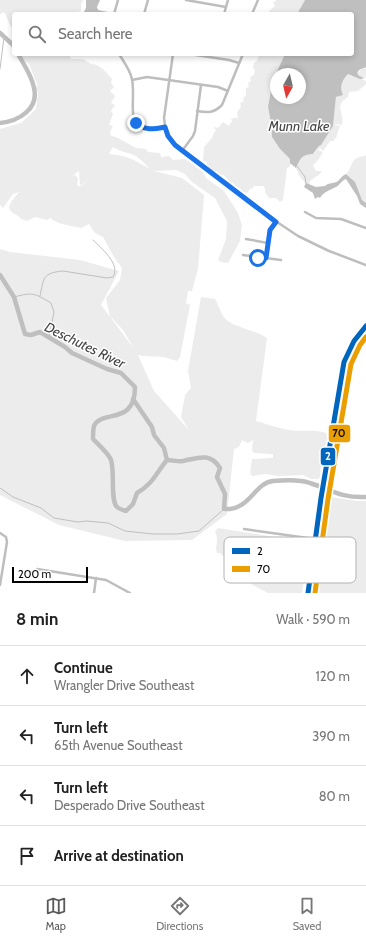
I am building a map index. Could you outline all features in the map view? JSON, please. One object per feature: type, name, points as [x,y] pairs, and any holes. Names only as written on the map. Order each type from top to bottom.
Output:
[{"type":"street","points":[[115,12],[118,0]]},
{"type":"street","points":[[145,12],[148,0]]},
{"type":"street","points":[[186,0],[226,7]]},
{"type":"street","points":[[225,12],[228,0]]},
{"type":"street","points":[[253,12],[258,0]]},
{"type":"street","points":[[120,56],[132,80],[132,112],[136,123],[141,127],[149,129],[165,127]]},
{"type":"street","points":[[173,56],[164,114],[165,127],[170,139],[182,151],[276,222],[307,241],[366,265]]},
{"type":"street","points":[[212,56],[239,63]]},
{"type":"street","points":[[198,111],[208,112],[218,109],[224,101],[242,56]]},
{"type":"street","points":[[132,80],[147,77],[218,87],[228,91]]},
{"type":"street","points":[[182,151],[194,136],[201,85]]},
{"type":"street","points":[[305,212],[316,218],[341,219],[366,228]]},
{"type":"street","points":[[266,258],[270,230],[276,222]]},
{"type":"street","points":[[246,240],[268,243]]},
{"type":"street","points":[[243,255],[256,258],[281,260]]},
{"type":"street","points":[[315,537],[344,362],[354,341],[366,326]]},
{"type":"street","points":[[244,529],[301,537]]},
{"type":"street","points":[[0,533],[6,537],[7,542],[0,585]]},
{"type":"street","points":[[37,569],[106,580],[130,593]]},
{"type":"street","points":[[94,593],[96,578]]},
{"type":"street","points":[[308,593],[309,583]]},
{"type":"shaded area","points":[[0,0],[83,0],[81,4],[81,11],[77,12],[12,12],[12,28],[4,12],[0,14]]},
{"type":"shaded area","points":[[305,0],[298,12],[269,12],[275,6],[273,2]]},
{"type":"shaded area","points":[[20,56],[70,56],[71,59],[83,59],[91,64],[97,65],[112,79],[111,83],[114,87],[110,91],[115,96],[111,103],[115,105],[111,111],[113,114],[109,125],[113,126],[110,132],[111,136],[116,137],[136,148],[146,149],[148,152],[160,153],[161,157],[169,156],[173,160],[185,159],[203,172],[206,178],[224,191],[238,213],[242,225],[240,241],[228,263],[218,260],[226,239],[227,221],[215,198],[192,182],[185,174],[176,170],[154,171],[182,178],[204,195],[198,269],[192,291],[188,291],[186,303],[190,305],[180,357],[177,361],[164,357],[138,355],[154,391],[189,430],[181,417],[185,395],[191,388],[188,371],[201,297],[215,299],[223,316],[227,320],[237,326],[256,332],[267,338],[256,421],[289,430],[317,431],[326,433],[328,440],[323,452],[320,477],[318,479],[311,479],[303,475],[251,475],[250,469],[252,459],[273,458],[273,454],[254,453],[252,450],[253,440],[248,443],[242,440],[239,447],[234,449],[227,514],[192,540],[125,541],[59,525],[0,495],[0,249],[10,252],[80,260],[119,271],[101,305],[110,317],[106,298],[120,280],[122,268],[103,237],[95,233],[89,224],[81,228],[60,223],[50,218],[47,220],[35,217],[27,221],[21,219],[11,211],[9,207],[19,192],[13,194],[3,208],[0,205],[0,129],[21,123],[36,109],[38,92],[36,89],[37,84],[29,64]],"holes":[[[113,147],[135,155],[150,169],[131,159],[109,154]],[[79,171],[80,186],[91,178],[80,187],[77,185],[78,178],[75,175],[72,176]],[[111,318],[123,330],[134,349]]]},
{"type":"shaded area","points":[[260,56],[284,56],[279,68],[270,68],[270,96],[268,107],[272,137],[280,149],[290,159],[291,164],[287,168],[283,200],[280,202],[276,198],[269,198],[263,186],[254,186],[247,193],[243,192],[230,182],[224,175],[221,175],[216,171],[212,172],[207,162],[203,161],[204,147],[212,138],[216,130],[214,128],[218,128],[223,122],[229,126],[232,121],[231,119],[238,118],[237,112],[241,107],[240,103],[244,101],[243,98],[246,95],[246,88],[249,87],[248,83],[251,81],[250,77],[254,75],[254,63],[257,61],[258,57]]},
{"type":"shaded area","points":[[365,67],[366,78],[363,76],[362,79],[366,81],[366,84],[358,91],[349,92],[348,97],[341,103],[340,106],[343,120],[342,125],[335,124],[340,126],[336,139],[334,138],[334,141],[330,141],[323,151],[320,148],[318,150],[323,152],[313,165],[316,171],[322,171],[307,185],[298,174],[296,168],[300,159],[306,155],[314,154],[333,126],[336,97],[342,95],[341,86],[344,79],[348,74],[358,76],[357,73]]},
{"type":"shaded area","points":[[366,155],[366,203],[362,200],[352,179],[346,174],[354,160]]},
{"type":"shaded area","points":[[325,496],[366,501],[366,593],[311,593],[313,583],[356,583],[356,537],[321,536]]},
{"type":"shaded area","points":[[218,528],[275,537],[224,537],[224,557],[220,553],[217,553],[217,538],[215,532]]},
{"type":"shaded area","points":[[249,583],[304,583],[302,593],[268,593]]},
{"type":"water","points":[[86,0],[100,0],[97,7],[98,10],[108,12],[84,12],[86,8]]},
{"type":"water","name":"Munn Lake","points":[[305,0],[366,0],[366,67],[359,70],[357,73],[359,76],[365,78],[360,79],[348,74],[346,76],[341,86],[343,95],[336,97],[333,126],[321,145],[313,154],[306,155],[302,158],[296,168],[290,163],[290,159],[280,149],[272,137],[268,107],[270,96],[270,104],[306,104],[306,68],[279,68],[284,56],[354,56],[354,12],[298,12]]},
{"type":"water","points":[[346,174],[355,182],[362,200],[366,203],[366,208],[360,204],[357,196],[346,179],[320,198],[318,197],[315,199],[313,193],[304,187],[306,183],[316,187],[325,186],[338,181]]},
{"type":"waterway","name":"Deschutes River","points":[[0,33],[12,44]]},
{"type":"waterway","points":[[0,69],[4,37]]},
{"type":"waterway","name":"Deschutes River","points":[[0,123],[20,117],[26,113],[33,102],[35,95],[32,79],[19,56]]},
{"type":"waterway","points":[[297,166],[305,177],[306,184]]},
{"type":"waterway","points":[[40,296],[43,281],[51,273],[63,271],[107,278],[113,277],[115,272],[112,262],[105,252],[93,240]]},
{"type":"waterway","name":"Deschutes River","points":[[0,275],[14,297],[25,334],[31,335],[40,332],[72,353],[107,369],[121,373],[135,387],[134,399],[130,407],[118,415],[98,421],[93,429],[93,439],[106,452],[111,460],[113,471],[113,492],[117,507],[126,511],[133,504],[137,493],[151,482],[167,460],[181,461],[203,457],[212,460],[220,468],[217,477],[225,494],[224,509],[240,506],[246,502],[261,486],[273,481],[301,481],[343,495],[366,497]]},
{"type":"waterway","points":[[14,297],[25,294],[33,294],[51,303],[54,312],[49,338]]},
{"type":"waterway","name":"Deschutes River","points":[[133,399],[152,427],[154,435],[164,448],[167,460]]},
{"type":"waterway","points":[[0,488],[13,497],[41,508],[54,518],[78,522],[86,521],[108,523],[125,531],[153,534],[177,534],[199,531],[224,509]]},
{"type":"transit line","name":"2","points":[[316,537],[344,362],[354,341],[366,326]]},
{"type":"transit line","name":"70","points":[[323,537],[351,364],[360,345],[366,337]]},
{"type":"transit line","name":"2","points":[[308,593],[309,583]]},
{"type":"transit line","name":"70","points":[[315,593],[316,583]]},
{"type":"route","points":[[136,123],[146,129],[165,127],[168,136],[175,145],[276,222],[270,230],[266,258],[258,258]]}]
